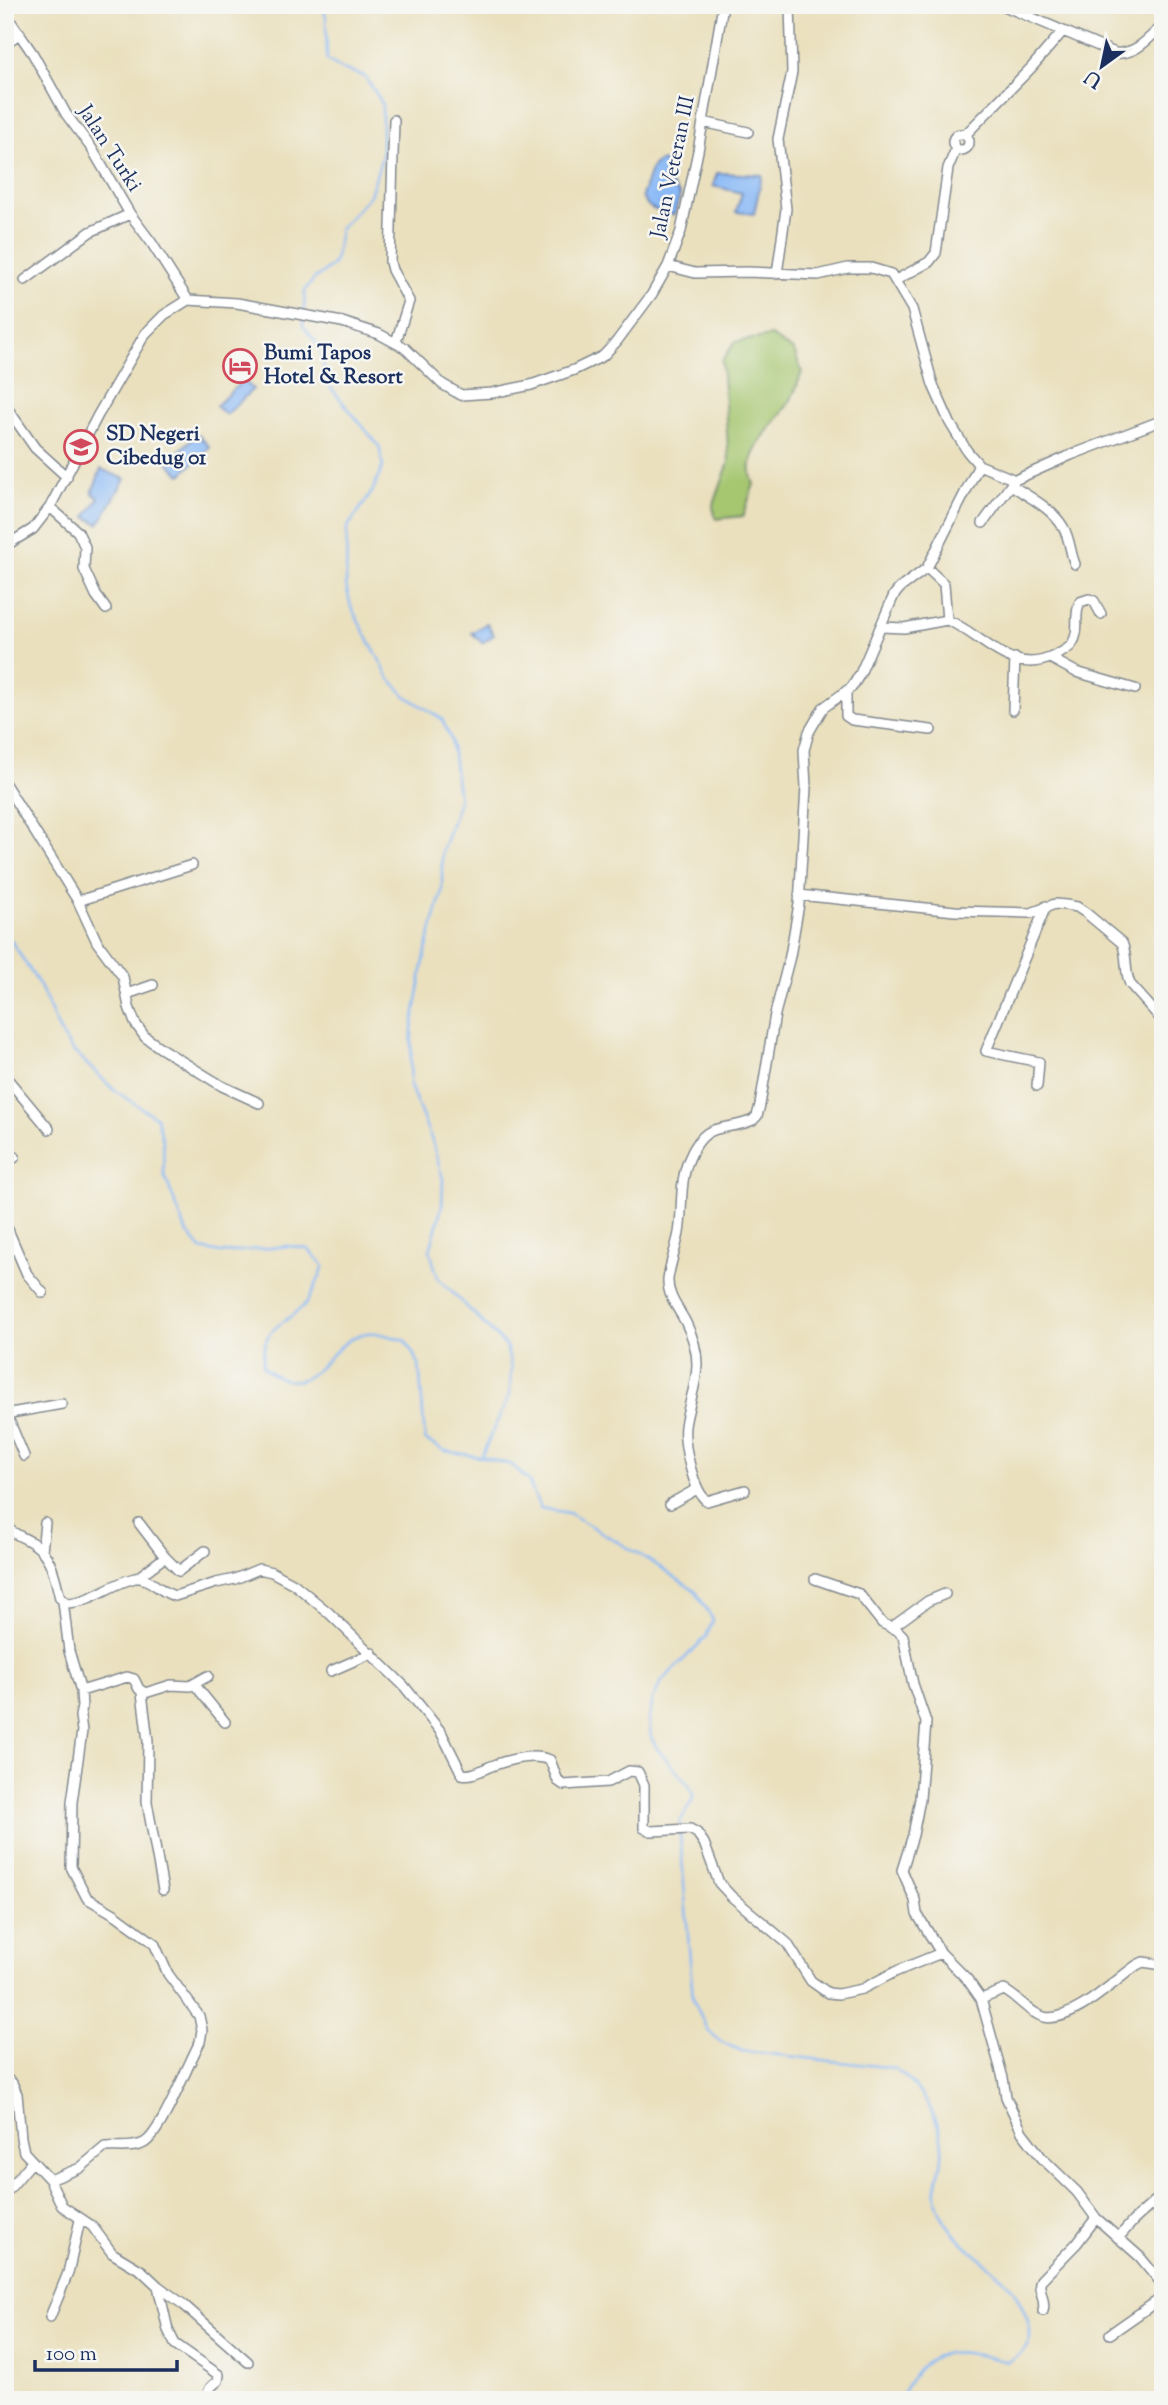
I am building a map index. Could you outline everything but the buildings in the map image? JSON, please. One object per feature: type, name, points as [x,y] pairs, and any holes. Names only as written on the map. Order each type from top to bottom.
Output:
[{"type":"street","name":"Jalan Veteran III","points":[[188,300],[237,303],[354,325],[396,342],[442,384],[461,395],[492,393],[531,385],[574,370],[603,356],[652,294],[668,266],[681,232],[723,5]]},
{"type":"street","points":[[777,274],[786,209],[778,139],[792,72],[790,5]]},
{"type":"street","points":[[1002,5],[1115,53],[1124,54],[1141,46],[1163,25]]},
{"type":"street","name":"Jalan Turki","points":[[5,13],[20,33],[66,114],[92,149],[130,214],[188,300]]},
{"type":"street","points":[[896,280],[929,262],[936,253],[948,168],[956,149],[953,140],[958,134],[965,135],[1063,31]]},
{"type":"street","points":[[5,44],[20,33]]},
{"type":"street","points":[[394,120],[390,262],[409,301],[396,342]]},
{"type":"street","points":[[703,122],[748,132]]},
{"type":"street","points":[[25,281],[90,232],[130,214]]},
{"type":"street","points":[[668,266],[695,273],[818,275],[848,268],[871,268],[891,274],[912,309],[940,402],[967,451],[979,465],[1013,483],[1061,523],[1075,565]]},
{"type":"street","points":[[5,546],[33,529],[50,507],[98,415],[145,334],[164,315],[188,300]]},
{"type":"street","points":[[5,405],[35,448],[67,477]]},
{"type":"street","points":[[983,523],[1013,483],[1071,455],[1163,420]]},
{"type":"street","points":[[745,1490],[707,1501],[697,1489],[687,1450],[685,1427],[696,1376],[696,1349],[688,1325],[669,1292],[668,1280],[679,1231],[684,1177],[689,1159],[705,1135],[716,1128],[747,1123],[757,1116],[800,895],[806,787],[804,750],[809,732],[823,708],[852,687],[900,588],[927,568],[979,465]]},
{"type":"street","points":[[50,507],[78,532],[85,547],[84,569],[106,609]]},
{"type":"street","points":[[927,568],[944,584],[947,620]]},
{"type":"street","points":[[881,627],[904,628],[947,620],[957,624],[996,652],[1037,661],[1050,658],[1073,642],[1080,603],[1089,599],[1094,601],[1101,614]]},
{"type":"street","points":[[1013,709],[1015,658]]},
{"type":"street","points":[[1050,658],[1076,672],[1135,689]]},
{"type":"street","points":[[846,691],[846,716],[852,720],[931,730]]},
{"type":"street","points":[[5,784],[78,901],[97,942],[123,977],[129,1007],[135,1023],[145,1037],[222,1086],[258,1103]]},
{"type":"street","points":[[78,901],[123,889],[192,865]]},
{"type":"street","points":[[800,895],[956,911],[1031,913],[1055,904],[1077,907],[1122,943],[1126,951],[1130,984],[1163,1021]]},
{"type":"street","points":[[1037,1086],[1040,1062],[986,1051],[1046,906]]},
{"type":"street","points":[[127,994],[153,985]]},
{"type":"street","points":[[5,1076],[49,1129]]},
{"type":"street","points":[[5,1164],[15,1157]]},
{"type":"street","points":[[5,1223],[27,1274],[43,1293]]},
{"type":"street","points":[[24,1456],[6,1413],[62,1404]]},
{"type":"street","points":[[670,1504],[697,1489]]},
{"type":"street","points":[[45,1523],[43,1551],[63,1601],[69,1651],[82,1691],[82,1731],[72,1802],[71,1867],[87,1898],[153,1942],[173,1983],[199,2016],[202,2030],[200,2042],[167,2109],[147,2141],[131,2147],[100,2149],[80,2168],[50,2180]]},
{"type":"street","points":[[139,1523],[164,1558],[179,1572],[205,1551]]},
{"type":"street","points":[[5,1526],[12,1534],[43,1551]]},
{"type":"street","points":[[63,1601],[72,1603],[137,1578],[164,1558]]},
{"type":"street","points":[[137,1578],[147,1580],[175,1596],[235,1579],[259,1569],[265,1569],[294,1584],[372,1653],[431,1717],[462,1774],[470,1775],[491,1766],[532,1757],[551,1760],[558,1781],[564,1785],[608,1782],[628,1771],[635,1771],[641,1775],[644,1785],[644,1828],[690,1829],[697,1833],[704,1843],[719,1882],[732,1897],[787,1944],[811,1981],[828,1993],[838,1994],[862,1989],[941,1953]]},
{"type":"street","points":[[815,1579],[859,1594],[865,1598],[882,1623],[903,1636],[913,1684],[926,1722],[920,1799],[902,1870],[918,1914],[941,1953],[967,1979],[981,1999],[1006,2097],[1022,2132],[1096,2218],[1148,2266],[1163,2285]]},
{"type":"street","points":[[891,1628],[928,1601],[945,1594]]},
{"type":"street","points":[[331,1671],[372,1653]]},
{"type":"street","points":[[142,1693],[171,1685],[195,1685],[208,1676]]},
{"type":"street","points":[[82,1691],[127,1678],[134,1679],[142,1693],[148,1741],[147,1802],[163,1890]]},
{"type":"street","points":[[195,1685],[225,1722]]},
{"type":"street","points":[[981,1999],[1004,1990],[1035,2012],[1054,2018],[1082,2006],[1143,1962],[1163,1965]]},
{"type":"street","points":[[5,2078],[12,2083],[17,2094],[20,2138],[24,2152],[50,2180],[62,2206],[97,2231],[112,2253],[142,2271],[248,2362]]},
{"type":"street","points":[[5,2194],[32,2162]]},
{"type":"street","points":[[1118,2238],[1163,2194]]},
{"type":"street","points":[[1043,2311],[1045,2304],[1039,2288],[1041,2280],[1077,2243],[1096,2218]]},
{"type":"street","points":[[50,2317],[68,2273],[80,2220]]},
{"type":"street","points":[[158,2286],[168,2330],[175,2344],[219,2375],[218,2381],[209,2389],[210,2400]]},
{"type":"street","points":[[1110,2334],[1163,2297]]},
{"type":"green space","points":[[771,336],[794,351],[802,372],[789,403],[760,441],[755,452],[751,462],[754,484],[743,516],[716,519],[713,507],[729,462],[722,361],[735,342]]},
{"type":"water","points":[[660,161],[667,163],[671,185],[680,195],[674,215],[650,207],[642,196],[652,167]]},
{"type":"water","points":[[717,173],[762,175],[754,214],[736,212],[742,193],[713,186]]},
{"type":"water","points":[[243,380],[253,389],[226,415],[216,406]]},
{"type":"water","points":[[197,434],[210,447],[181,475],[168,462]]},
{"type":"water","points":[[101,469],[125,479],[99,524],[86,517],[99,498],[92,493]]},
{"type":"water","points":[[487,623],[494,635],[482,643],[472,633]]},
{"type":"waterway","points":[[322,5],[326,17],[327,60],[342,69],[364,76],[382,104],[382,157],[370,195],[340,229],[332,266],[315,278],[305,290],[303,326],[320,347],[327,383],[379,446],[383,466],[372,492],[347,528],[346,585],[351,607],[389,678],[406,696],[442,719],[451,740],[459,800],[442,852],[442,891],[425,955],[412,1029],[410,1086],[432,1141],[443,1179],[442,1206],[430,1251],[438,1278],[506,1346],[511,1367],[510,1394],[481,1457]]},
{"type":"waterway","points":[[5,931],[40,986],[59,1030],[71,1049],[114,1090],[157,1118],[163,1142],[164,1174],[186,1231],[201,1249],[221,1253],[289,1246],[308,1249],[324,1266],[307,1302],[270,1333],[263,1352],[263,1367],[280,1378],[295,1381],[318,1369],[352,1338],[371,1333],[405,1340],[419,1364],[425,1440],[445,1451],[512,1465],[528,1480],[540,1508],[569,1513],[660,1567],[696,1592],[713,1620],[706,1637],[662,1681],[653,1699],[649,1719],[651,1737],[658,1750],[688,1784],[693,1794],[680,1826]]},
{"type":"waterway","points":[[680,1833],[693,1999],[708,2031],[722,2042],[742,2051],[894,2068],[904,2076],[922,2095],[940,2131],[942,2157],[936,2196],[945,2221],[961,2241],[1011,2287],[1025,2314],[1030,2338],[1024,2351],[1017,2357],[1008,2362],[971,2354],[943,2354],[920,2368],[899,2400]]},
{"type":"place","name":"Bumi Tapos Hotel & Resort","points":[[240,366]]},
{"type":"place","name":"SD Negeri Cibedug 01","points":[[81,447]]}]
